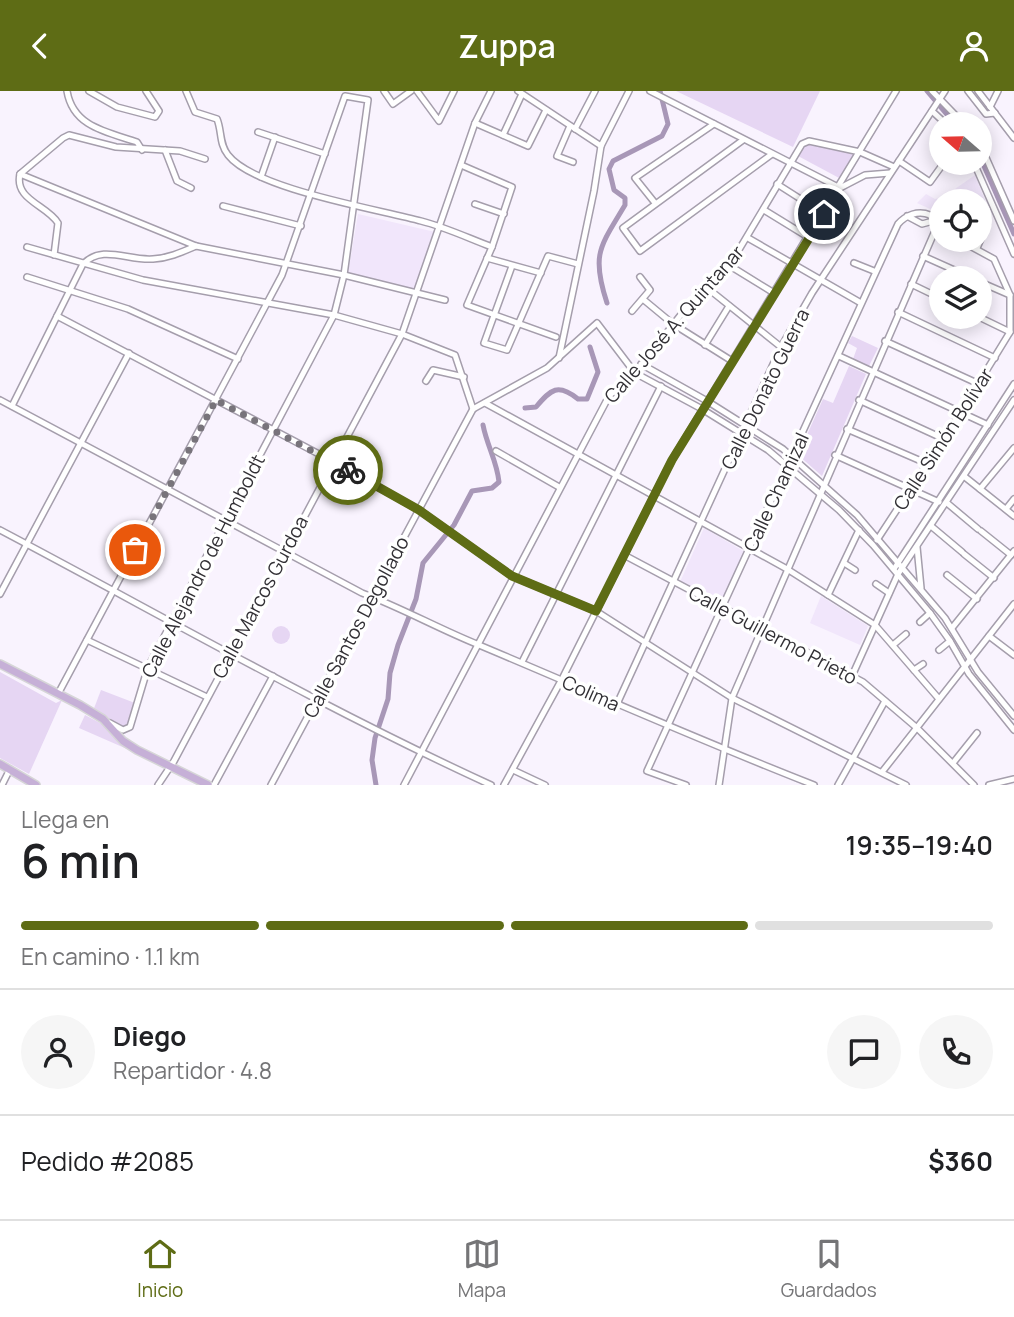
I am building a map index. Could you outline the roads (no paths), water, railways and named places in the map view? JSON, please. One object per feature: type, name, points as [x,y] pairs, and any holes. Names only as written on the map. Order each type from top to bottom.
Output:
[{"type":"main road","points":[[0,664],[103,719],[123,741],[168,768],[208,785]]},
{"type":"main road","points":[[0,764],[36,785]]},
{"type":"street","points":[[67,91],[69,101],[80,120],[137,142],[142,150]]},
{"type":"street","points":[[89,91],[117,107],[155,117],[159,111],[146,91]]},
{"type":"street","points":[[186,91],[195,112],[217,119],[223,148],[228,156],[261,177],[312,194],[442,227],[492,247]]},
{"type":"street","points":[[384,91],[393,104],[411,91]]},
{"type":"street","points":[[417,91],[439,121],[454,91]]},
{"type":"street","name":"Calle Marcos Gurdoa","points":[[158,785],[402,334],[419,294],[475,123],[491,91]]},
{"type":"street","points":[[530,100],[536,91]]},
{"type":"street","points":[[573,162],[557,156],[595,91]]},
{"type":"street","points":[[559,358],[600,146],[629,91]]},
{"type":"street","points":[[650,91],[840,188]]},
{"type":"street","points":[[504,785],[562,680],[653,495],[702,409],[840,188],[896,91]]},
{"type":"street","points":[[932,91],[939,112]]},
{"type":"street","name":"Calle Donato Guerra","points":[[617,704],[781,347],[820,281],[945,91]]},
{"type":"street","points":[[968,91],[986,114],[995,113]]},
{"type":"street","points":[[978,91],[1012,134]]},
{"type":"street","points":[[990,107],[998,91]]},
{"type":"street","points":[[503,135],[520,93],[600,146]]},
{"type":"street","name":"Calle Alejandro de Humboldt","points":[[103,719],[120,729],[130,727],[148,667],[334,315],[344,275],[368,100],[345,96],[324,154]]},
{"type":"street","points":[[935,105],[946,112]]},
{"type":"street","points":[[475,123],[528,146],[545,110]]},
{"type":"street","points":[[655,203],[635,178],[713,124]]},
{"type":"street","points":[[58,694],[267,304],[287,264],[301,226],[324,154],[258,132]]},
{"type":"street","points":[[20,174],[69,135],[100,144],[142,150],[180,151],[205,159]]},
{"type":"street","points":[[261,177],[275,137]]},
{"type":"street","points":[[743,140],[623,228],[640,251],[772,155]]},
{"type":"street","name":"Calle José A. Quintanar","points":[[404,785],[609,396],[635,373],[673,324],[748,238],[802,144],[809,141],[860,152]]},
{"type":"street","points":[[165,150],[177,181],[191,188]]},
{"type":"street","points":[[860,152],[892,170]]},
{"type":"street","points":[[899,161],[930,182],[935,175]]},
{"type":"street","points":[[461,165],[512,187],[492,247],[467,305],[556,337]]},
{"type":"street","points":[[840,188],[865,175],[892,170]]},
{"type":"street","points":[[992,171],[1014,221]]},
{"type":"street","points":[[20,174],[196,246],[344,275],[445,300]]},
{"type":"street","points":[[20,174],[22,191],[58,223],[54,255]]},
{"type":"street","points":[[979,175],[1014,254]]},
{"type":"street","points":[[777,184],[824,214]]},
{"type":"street","points":[[475,204],[504,214]]},
{"type":"street","points":[[223,206],[301,226]]},
{"type":"street","points":[[764,210],[808,237]]},
{"type":"street","name":"Calle Chamizal","points":[[686,785],[647,771],[839,356],[874,271],[898,225],[907,216]]},
{"type":"street","points":[[748,238],[861,303]]},
{"type":"street","points":[[12,406],[83,264],[96,254],[152,259],[169,257],[196,246]]},
{"type":"street","points":[[27,247],[143,280],[334,315],[402,334],[455,355],[473,409],[559,358],[597,323],[635,373],[743,433],[788,465],[859,530],[930,613],[965,667],[1014,730]]},
{"type":"street","points":[[719,785],[732,698],[859,400],[929,248]]},
{"type":"street","name":"Calle Simón Bolívar","points":[[873,545],[928,464],[1010,332],[1010,295],[994,259],[983,252]]},
{"type":"street","points":[[512,266],[484,343],[507,350],[548,256],[578,264]]},
{"type":"street","points":[[923,257],[944,266]]},
{"type":"street","points":[[486,258],[541,273]]},
{"type":"street","points":[[854,263],[874,271]]},
{"type":"street","points":[[727,264],[774,293]]},
{"type":"street","points":[[27,277],[128,309],[238,359]]},
{"type":"street","points":[[632,311],[650,290],[640,277]]},
{"type":"street","points":[[911,284],[929,293]]},
{"type":"street","points":[[706,287],[781,347]]},
{"type":"street","points":[[992,287],[1010,295]]},
{"type":"street","points":[[644,300],[673,324],[732,361]]},
{"type":"street","points":[[705,345],[729,306]]},
{"type":"street","points":[[898,312],[995,358]]},
{"type":"street","points":[[57,316],[334,462],[419,510],[512,576],[596,611],[732,698],[906,785]]},
{"type":"street","points":[[992,323],[1010,332]]},
{"type":"street","points":[[885,341],[979,384]]},
{"type":"street","points":[[0,594],[129,353]]},
{"type":"street","points":[[839,356],[988,425]]},
{"type":"street","points":[[641,364],[746,425],[793,456],[823,484],[878,538],[921,588],[952,628],[970,660],[1014,716]]},
{"type":"street","points":[[426,381],[433,370],[464,377]]},
{"type":"street","points":[[852,676],[896,571],[1014,384]]},
{"type":"street","points":[[522,662],[661,386]]},
{"type":"street","name":"Colima","points":[[0,400],[372,596],[666,727],[814,785]]},
{"type":"street","points":[[859,400],[944,439]]},
{"type":"street","points":[[901,564],[917,547],[1014,400]]},
{"type":"street","points":[[485,403],[787,569],[875,625],[939,699]]},
{"type":"street","name":"Calle Santos Degollado","points":[[271,785],[473,409]]},
{"type":"street","points":[[847,429],[928,464]]},
{"type":"street","points":[[980,489],[1014,448]]},
{"type":"street","points":[[496,451],[559,487]]},
{"type":"street","points":[[835,455],[939,502]]},
{"type":"street","points":[[965,477],[1014,516]]},
{"type":"street","points":[[1006,509],[1014,499]]},
{"type":"street","points":[[947,503],[1012,553],[952,628]]},
{"type":"street","points":[[931,526],[993,578]]},
{"type":"street","points":[[0,530],[420,753],[491,785]]},
{"type":"street","points":[[828,595],[859,530]]},
{"type":"street","points":[[917,547],[921,588]]},
{"type":"street","name":"Calle Guillermo Prieto","points":[[624,555],[720,609],[852,676],[917,728],[974,785]]},
{"type":"street","points":[[844,562],[855,570]]},
{"type":"street","points":[[947,575],[977,599]]},
{"type":"street","points":[[876,584],[889,593]]},
{"type":"street","points":[[882,772],[1014,604]]},
{"type":"street","points":[[920,622],[930,613]]},
{"type":"street","points":[[892,645],[905,634]]},
{"type":"street","points":[[989,636],[1014,655]]},
{"type":"street","points":[[87,640],[207,697]]},
{"type":"street","points":[[939,650],[950,641]]},
{"type":"street","points":[[955,649],[961,644]]},
{"type":"street","points":[[914,670],[923,664]]},
{"type":"street","points":[[214,785],[273,676]]},
{"type":"street","points":[[838,785],[885,701]]},
{"type":"street","points":[[953,763],[977,733]]},
{"type":"street","points":[[2,785],[10,769]]},
{"type":"street","points":[[513,770],[545,785]]},
{"type":"street","points":[[989,785],[1014,779]]},
{"type":"waterway","points":[[607,303],[600,273],[601,251],[609,231],[625,205],[625,198],[614,190],[609,169],[613,161],[662,136],[668,124],[660,91]]},
{"type":"waterway","points":[[927,91],[945,112]]},
{"type":"waterway","points":[[988,175],[1014,234]]},
{"type":"waterway","points":[[525,408],[536,407],[555,390],[565,391],[578,399],[587,399],[598,372],[590,347]]},
{"type":"waterway","points":[[376,785],[372,760],[375,738],[388,699],[390,673],[398,645],[416,599],[423,563],[454,525],[472,491],[492,488],[499,482],[483,425]]}]
